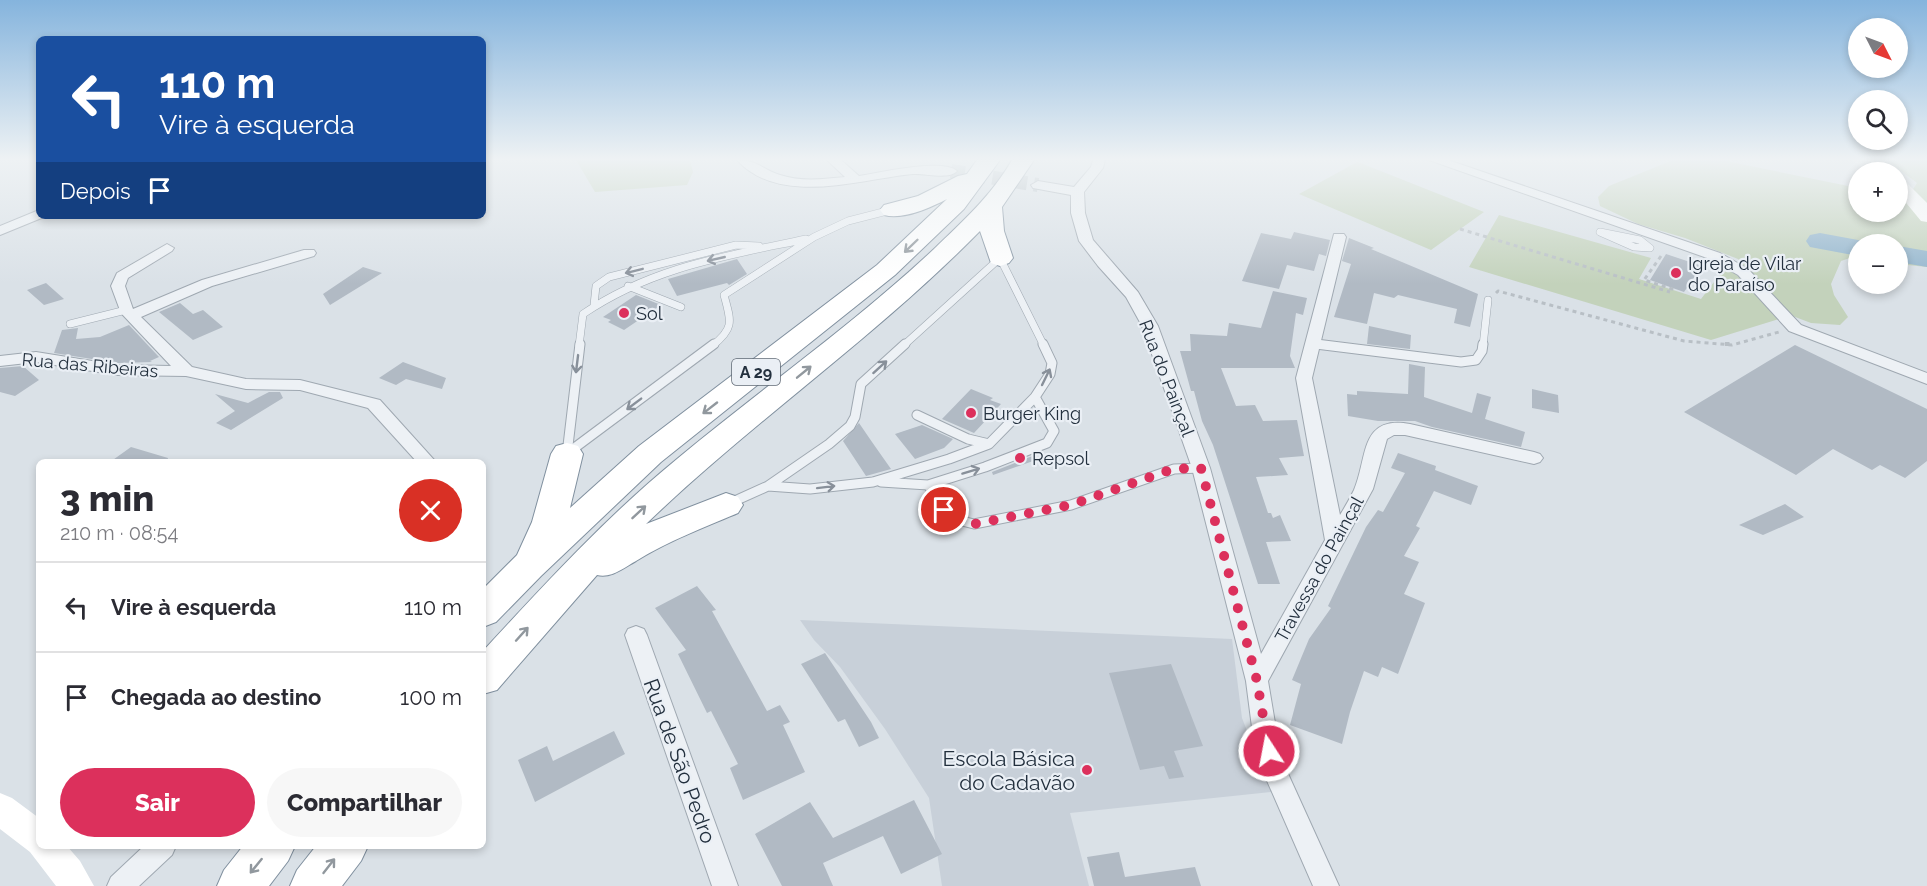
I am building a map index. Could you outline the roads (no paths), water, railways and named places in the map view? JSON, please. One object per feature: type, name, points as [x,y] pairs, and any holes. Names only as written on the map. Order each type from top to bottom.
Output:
[{"type":"highway","points":[[892,210],[925,201]]},
{"type":"highway","name":"A 29","points":[[486,609],[528,566],[650,454],[886,270],[957,201]]},
{"type":"highway","name":"A 29","points":[[486,675],[568,583],[625,524],[687,468],[917,281],[993,201]]},
{"type":"highway","points":[[990,205],[992,231],[1000,258]]},
{"type":"highway","points":[[528,566],[549,522],[567,454]]},
{"type":"highway","points":[[568,583],[648,537],[726,506]]},
{"type":"highway","points":[[240,886],[270,849]]},
{"type":"highway","points":[[313,886],[343,849]]},
{"type":"main road","points":[[1915,201],[1927,217]]},
{"type":"main road","points":[[0,808],[36,837]]},
{"type":"main road","points":[[48,849],[76,886]]},
{"type":"street","name":"Rua do Painçal","points":[[1077,201],[1078,213],[1086,240],[1103,263],[1133,295],[1150,326],[1201,468],[1257,681],[1265,735],[1273,767],[1326,886]]},
{"type":"street","points":[[1541,201],[1605,226],[1703,251],[1736,266],[1795,328],[1927,379]]},
{"type":"street","points":[[0,231],[36,215]]},
{"type":"street","points":[[1335,540],[1304,378],[1339,237]]},
{"type":"street","name":"Rua das Ribeiras","points":[[167,248],[119,279],[118,286],[129,312],[186,371]]},
{"type":"street","points":[[129,312],[207,283],[309,253]]},
{"type":"street","name":"Rua das Ribeiras","points":[[0,361],[36,357],[117,370],[186,371]]},
{"type":"street","points":[[186,371],[246,384],[300,385],[374,404],[424,459]]},
{"type":"street","name":"Travessa do Painçal","points":[[1257,681],[1364,489],[1377,438],[1391,428],[1410,430],[1534,458]]},
{"type":"street","name":"Rua de São Pedro","points":[[636,635],[725,886]]},
{"type":"street","points":[[120,886],[160,849]]},
{"type":"lane","points":[[567,454],[725,336],[731,323],[724,295],[814,237],[848,221],[892,210]]},
{"type":"lane","points":[[1605,226],[1634,247],[1650,248]]},
{"type":"lane","points":[[567,454],[584,314],[594,305],[628,286],[710,260],[814,237]]},
{"type":"lane","points":[[594,305],[596,286],[609,277],[736,244],[773,246]]},
{"type":"lane","points":[[726,506],[768,486],[830,444],[855,417],[861,384],[1000,258],[1052,363],[1050,374],[1035,397],[989,444],[949,459],[873,482]]},
{"type":"lane","points":[[628,286],[681,308]]},
{"type":"lane","points":[[1313,344],[1461,362],[1476,360],[1482,351],[1488,300]]},
{"type":"lane","points":[[70,324],[129,312]]},
{"type":"lane","points":[[768,486],[810,489],[873,482],[928,485],[985,467],[1047,443],[1054,431],[1035,397]]},
{"type":"lane","points":[[917,415],[968,439],[989,444]]},
{"type":"lane","points":[[928,485],[944,510],[954,519],[974,524],[1071,505],[1173,469],[1201,468]]},
{"type":"waterway","points":[[1820,241],[1848,246]]},
{"type":"waterway","points":[[1908,256],[1927,259]]},
{"type":"place","name":"Igreja de Vilar do Paraíso","points":[[1676,273]]},
{"type":"place","name":"Sol","points":[[624,313]]},
{"type":"place","name":"Burger King","points":[[971,413]]},
{"type":"place","name":"Repsol","points":[[1020,458]]},
{"type":"place","name":"Escola Básica do Cadavão","points":[[1087,770]]}]
